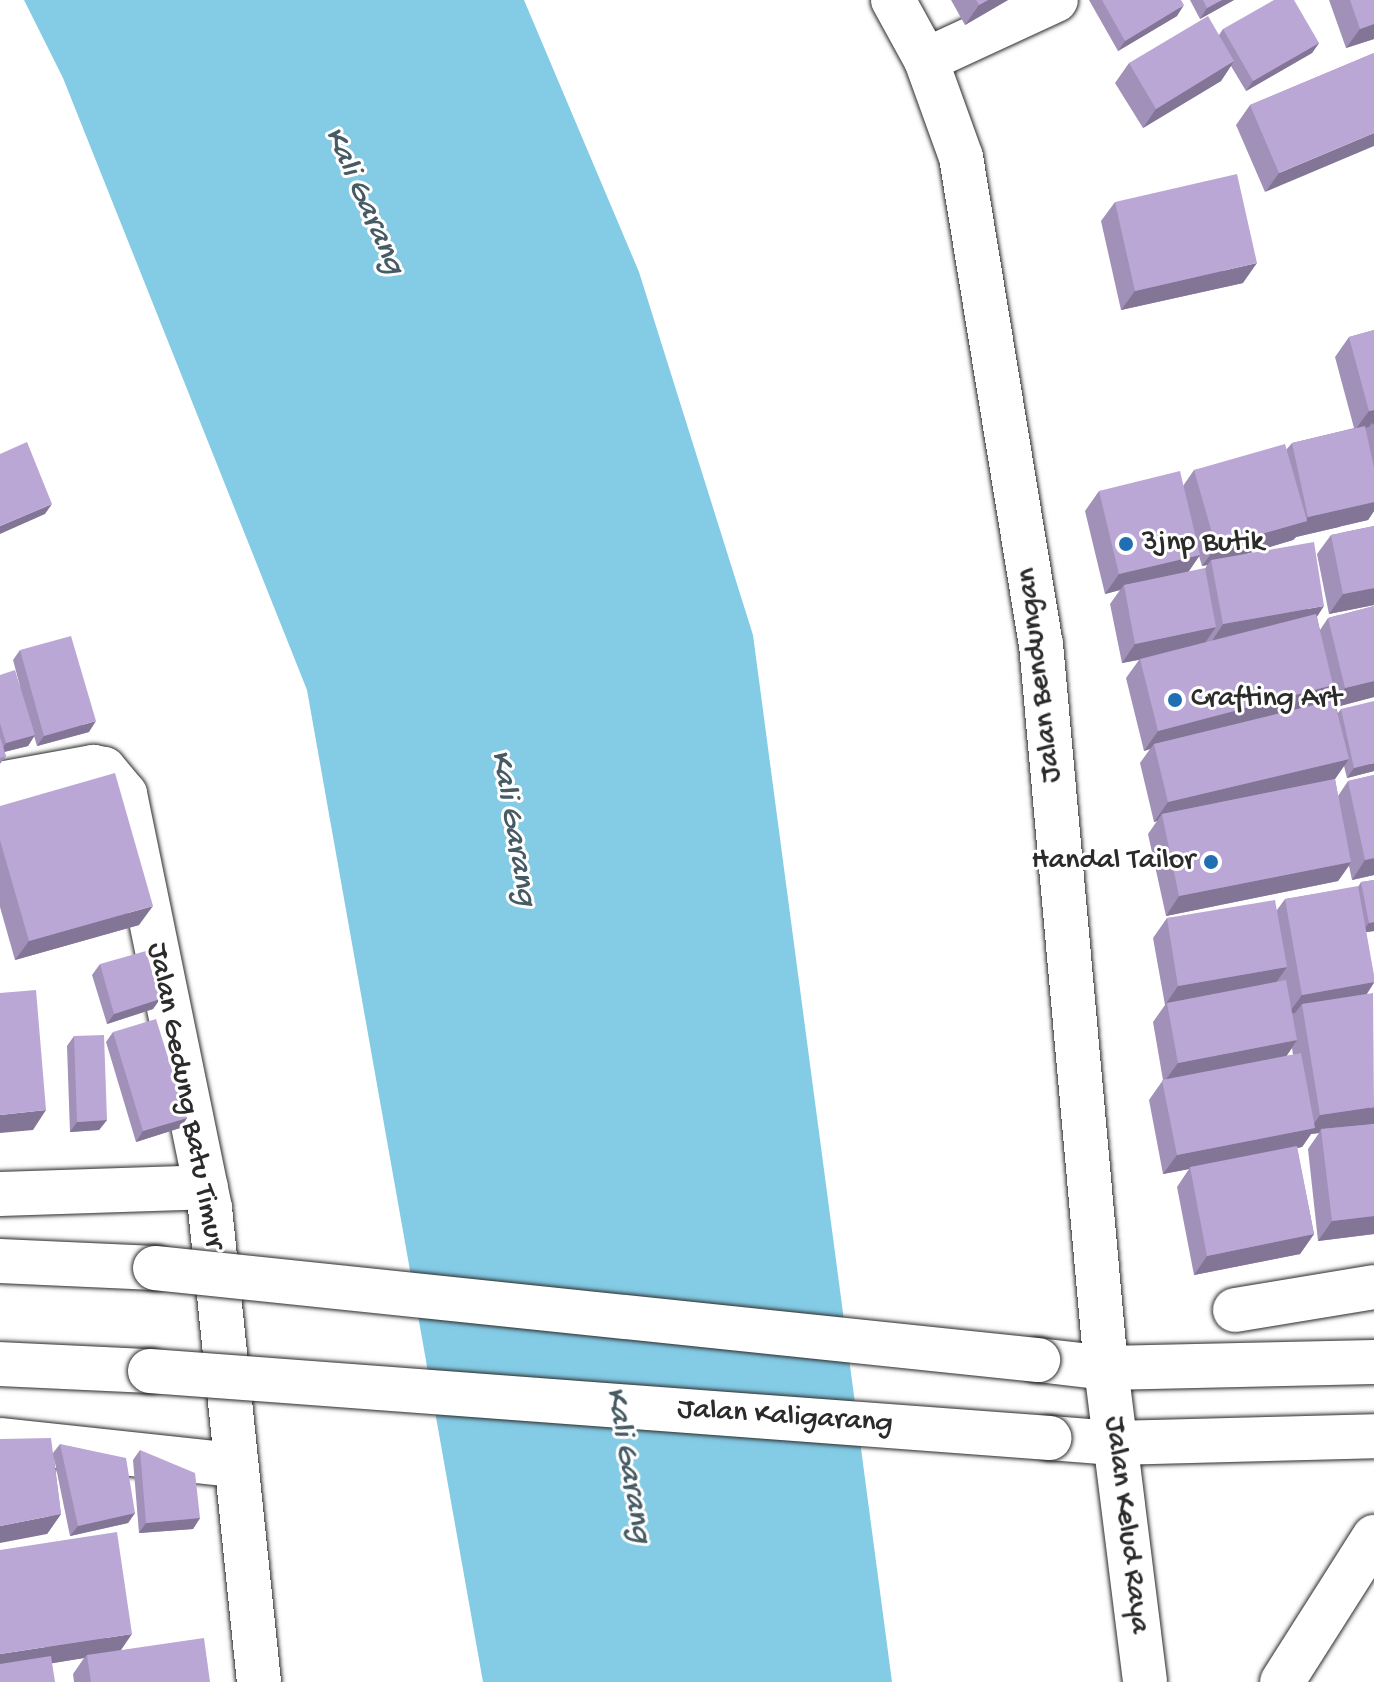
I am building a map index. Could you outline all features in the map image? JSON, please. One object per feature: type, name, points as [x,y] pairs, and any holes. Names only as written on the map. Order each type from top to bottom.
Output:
[{"type":"main road","name":"Jalan Bendungan","points":[[893,0],[926,60],[961,157],[1041,644],[1106,1368]]},
{"type":"main road","points":[[926,60],[1056,0]]},
{"type":"main road","name":"Jalan Gedung Batu Timur","points":[[0,784],[93,767],[119,782],[206,1187],[259,1682]]},
{"type":"main road","points":[[0,1194],[206,1187]]},
{"type":"main road","points":[[0,1261],[155,1268],[1106,1368],[1374,1362]]},
{"type":"main road","points":[[1235,1310],[1374,1287]]},
{"type":"main road","name":"Jalan Kaligarang","points":[[0,1364],[150,1371],[1114,1443],[1374,1436]]},
{"type":"main road","name":"Jalan Kelud Raya","points":[[1106,1368],[1145,1682]]},
{"type":"main road","points":[[0,1440],[234,1465]]},
{"type":"main road","points":[[1282,1682],[1374,1537]]},
{"type":"water","name":"Kali Garang","points":[[24,0],[524,0],[639,272],[753,635],[892,1682],[483,1682],[307,690],[63,78]]},
{"type":"building","points":[[1102,0],[1181,0],[1184,5],[1125,41]]},
{"type":"building","points":[[1203,0],[1222,0],[1207,8]]},
{"type":"building","points":[[1274,0],[1294,0],[1319,43],[1253,81],[1223,29]]},
{"type":"building","points":[[1350,0],[1374,0],[1374,24],[1360,29]]},
{"type":"building","points":[[1208,16],[1234,61],[1156,109],[1129,63]]},
{"type":"building","points":[[1374,53],[1374,133],[1279,173],[1250,105]]},
{"type":"building","points":[[1237,174],[1257,263],[1135,291],[1115,202]]},
{"type":"building","points":[[1374,330],[1374,410],[1369,411],[1349,337]]},
{"type":"building","points":[[1365,426],[1374,468],[1374,502],[1308,517],[1292,443]]},
{"type":"building","points":[[27,442],[52,504],[0,526],[0,454]]},
{"type":"building","points":[[1285,444],[1307,521],[1216,547],[1194,470]]},
{"type":"building","points":[[1180,471],[1200,555],[1119,574],[1099,491]]},
{"type":"building","points":[[1374,526],[1374,588],[1343,594],[1331,535]]},
{"type":"building","points":[[1314,542],[1324,606],[1223,624],[1211,560]]},
{"type":"building","points":[[1205,568],[1216,627],[1135,644],[1124,585]]},
{"type":"building","points":[[1374,606],[1374,681],[1345,688],[1328,618]]},
{"type":"building","points":[[1316,614],[1333,685],[1158,731],[1140,659]]},
{"type":"building","points":[[71,636],[96,721],[44,736],[20,650]]},
{"type":"building","points":[[15,670],[35,735],[6,743],[0,723],[0,675]]},
{"type":"building","points":[[1334,700],[1349,759],[1168,802],[1154,744]]},
{"type":"building","points":[[1374,701],[1374,763],[1354,768],[1341,709]]},
{"type":"building","points":[[0,737],[6,756],[0,758]]},
{"type":"building","points":[[115,773],[153,906],[29,941],[0,840],[0,806]]},
{"type":"building","points":[[1374,775],[1374,858],[1365,860],[1348,781]]},
{"type":"building","points":[[1335,779],[1351,862],[1179,896],[1162,814]]},
{"type":"building","points":[[1374,880],[1374,922],[1369,923],[1361,882]]},
{"type":"building","points":[[1358,886],[1374,982],[1302,995],[1285,899]]},
{"type":"building","points":[[1275,900],[1287,967],[1178,986],[1167,918]]},
{"type":"building","points":[[146,951],[160,999],[114,1014],[100,964]]},
{"type":"building","points":[[1286,980],[1297,1040],[1178,1063],[1167,1003]]},
{"type":"building","points":[[36,990],[46,1110],[0,1115],[0,993]]},
{"type":"building","points":[[1373,993],[1374,1107],[1320,1115],[1302,1004]]},
{"type":"building","points":[[156,1019],[187,1118],[143,1131],[113,1032]]},
{"type":"building","points":[[104,1035],[107,1120],[77,1122],[74,1036]]},
{"type":"building","points":[[1301,1053],[1315,1128],[1177,1155],[1162,1080]]},
{"type":"building","points":[[1374,1124],[1374,1216],[1332,1221],[1321,1129]]},
{"type":"building","points":[[1297,1146],[1314,1234],[1207,1256],[1190,1167]]},
{"type":"building","points":[[51,1438],[61,1514],[0,1526],[0,1439]]},
{"type":"building","points":[[60,1444],[126,1458],[135,1513],[78,1526]]},
{"type":"building","points":[[140,1450],[195,1473],[200,1518],[146,1523]]},
{"type":"building","points":[[117,1532],[132,1634],[0,1654],[0,1550]]},
{"type":"building","points":[[204,1638],[210,1682],[91,1682],[87,1655]]},
{"type":"building","points":[[51,1656],[55,1682],[0,1682],[0,1664]]},
{"type":"place","name":"3jnp Butik","points":[[1126,544]]},
{"type":"place","name":"Crafting Art","points":[[1175,700]]},
{"type":"place","name":"Handal Tailor","points":[[1211,862]]}]
